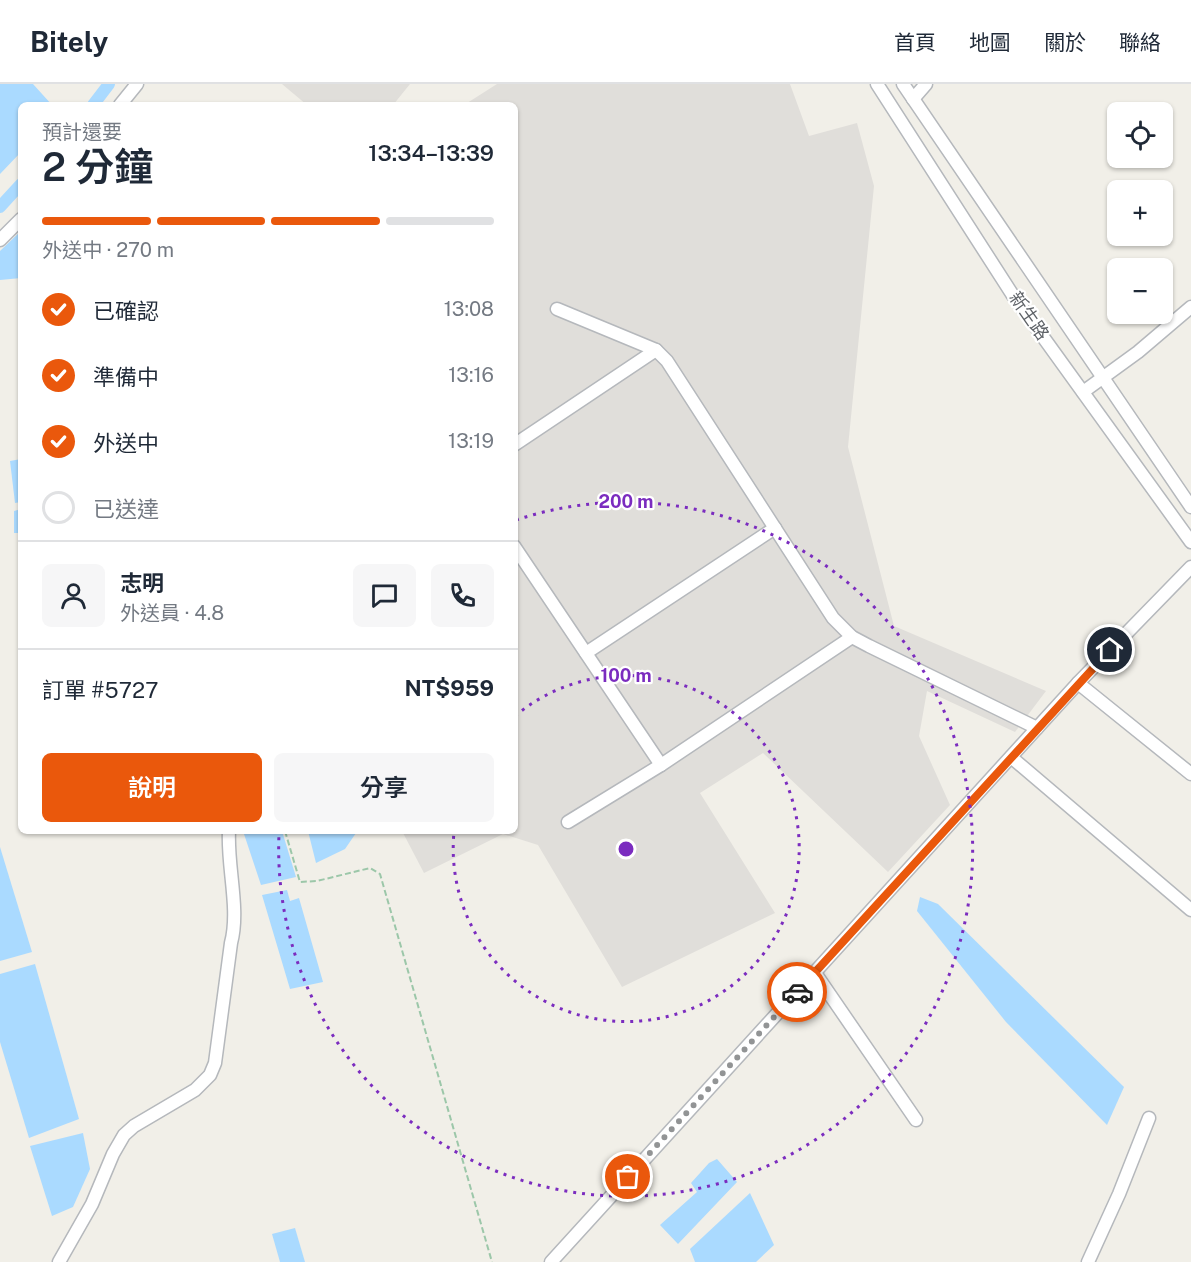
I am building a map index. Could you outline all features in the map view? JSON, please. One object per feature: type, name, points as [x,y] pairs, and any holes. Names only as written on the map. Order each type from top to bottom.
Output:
[{"type":"street","points":[[122,102],[136,84]]},
{"type":"street","name":"新生路","points":[[877,84],[1012,294],[1191,542]]},
{"type":"street","name":"新生路","points":[[903,84],[1191,507]]},
{"type":"street","points":[[913,99],[926,84]]},
{"type":"street","points":[[0,240],[18,222]]},
{"type":"street","points":[[1083,392],[1138,352],[1191,307]]},
{"type":"street","points":[[557,309],[656,350],[667,361],[833,618],[852,637],[1038,728]]},
{"type":"street","points":[[518,442],[656,350]]},
{"type":"street","points":[[586,653],[775,528]]},
{"type":"street","points":[[518,552],[661,765]]},
{"type":"street","points":[[551,1262],[1078,683],[1191,567]]},
{"type":"street","points":[[568,822],[661,765],[852,637]]},
{"type":"street","points":[[1078,683],[1191,774]]},
{"type":"street","points":[[1011,757],[1191,910]]},
{"type":"street","points":[[59,1262],[92,1204],[113,1154],[124,1135],[134,1126],[195,1090],[210,1075],[215,1063],[234,929],[229,834]]},
{"type":"street","points":[[815,973],[916,1120]]},
{"type":"street","points":[[1088,1262],[1119,1194],[1149,1118]]},
{"type":"path","points":[[286,834],[300,882],[317,881],[370,868],[380,874],[492,1262]]},
{"type":"shaded area","points":[[282,84],[410,84],[395,102],[303,102]]},
{"type":"shaded area","points":[[497,84],[790,84],[809,136],[857,123],[874,186],[848,447],[894,626],[1046,691],[1015,732],[927,691],[919,736],[950,805],[888,872],[763,753],[700,793],[775,913],[622,987],[538,845],[503,834],[518,834],[518,102],[469,102]]},
{"type":"shaded area","points":[[404,834],[503,834],[424,873]]},
{"type":"water","points":[[0,84],[33,84],[49,102],[18,102],[18,155],[0,174]]},
{"type":"water","points":[[18,234],[18,278],[0,280],[0,251]]},
{"type":"water","points":[[18,460],[18,502],[15,503],[10,461]]},
{"type":"water","points":[[18,510],[18,533],[14,533],[14,511]]},
{"type":"water","points":[[244,834],[283,834],[296,877],[261,885]]},
{"type":"water","points":[[309,834],[355,834],[345,849],[316,863]]},
{"type":"water","points":[[0,847],[32,952],[0,961]]},
{"type":"water","points":[[287,890],[290,901],[299,898],[323,982],[290,989],[262,895]]},
{"type":"water","points":[[920,897],[938,904],[1124,1087],[1107,1125],[1006,1022],[917,911]]},
{"type":"water","points":[[35,964],[79,1119],[29,1138],[0,1042],[0,974]]},
{"type":"water","points":[[83,1133],[90,1169],[73,1207],[52,1216],[30,1146]]},
{"type":"water","points":[[717,1159],[737,1182],[678,1244],[660,1225],[697,1192],[691,1183],[709,1163]]},
{"type":"water","points":[[750,1193],[774,1245],[756,1262],[695,1262],[690,1249]]},
{"type":"water","points":[[295,1228],[305,1262],[280,1262],[272,1234]]},
{"type":"waterway","points":[[95,102],[109,84]]},
{"type":"waterway","points":[[0,207],[18,187]]},
{"type":"way so far","points":[[628,1177],[797,992]]},
{"type":"route","points":[[797,992],[1110,650]]}]
